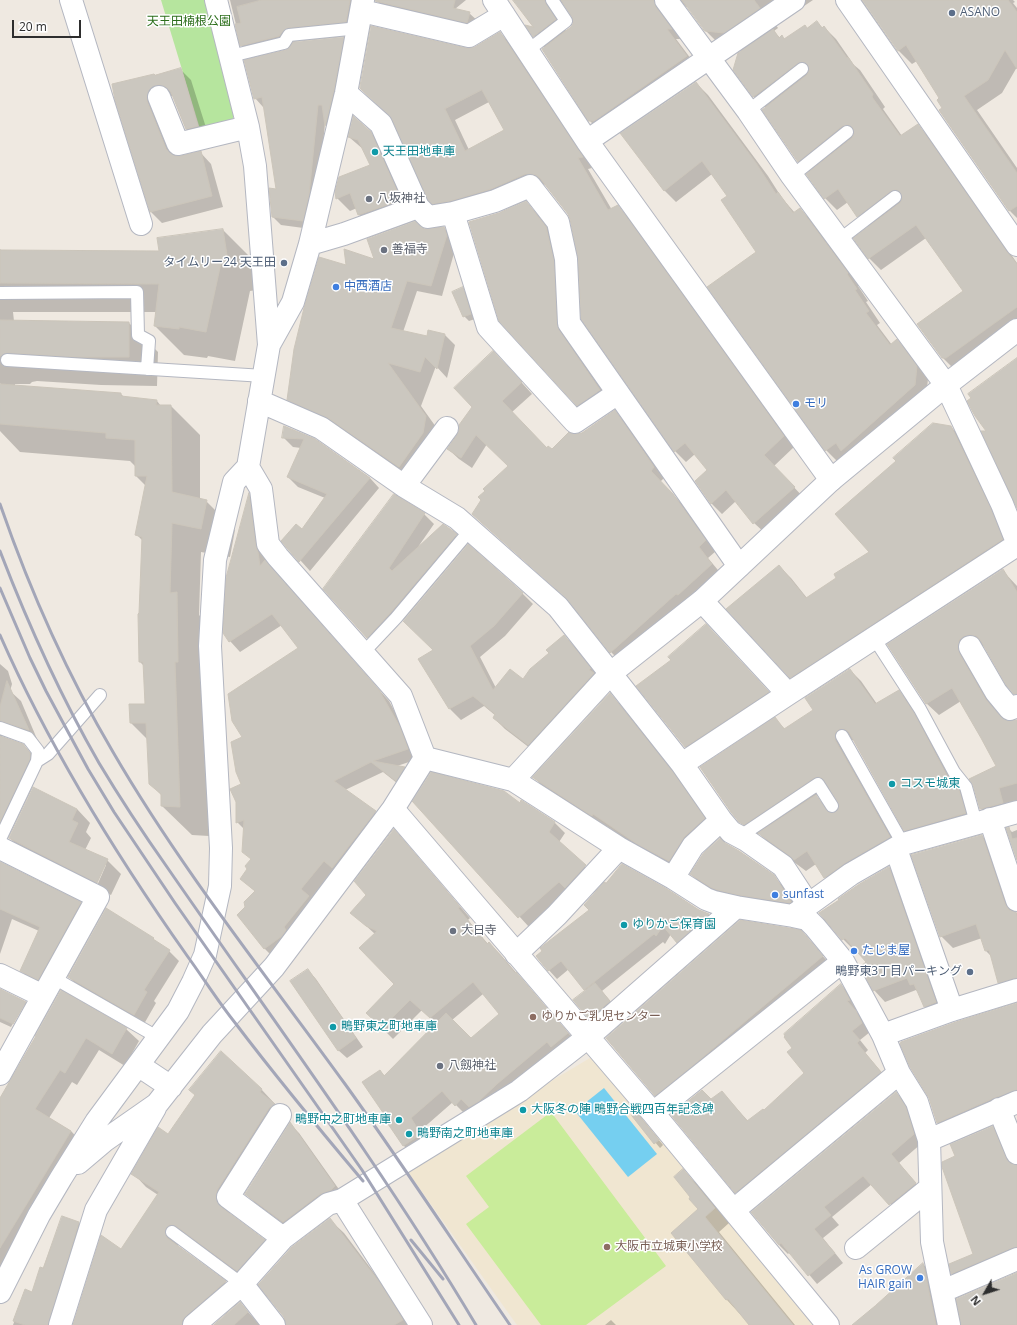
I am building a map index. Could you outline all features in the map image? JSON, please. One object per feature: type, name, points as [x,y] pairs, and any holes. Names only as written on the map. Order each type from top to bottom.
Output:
[{"type":"street","points":[[71,0],[141,224]]},
{"type":"street","points":[[0,1292],[39,1215],[96,1122],[178,1011],[205,956],[220,886],[221,848],[210,646],[215,560],[234,482],[248,467],[269,346],[255,166],[248,127],[216,0]]},
{"type":"street","points":[[666,0],[748,111],[792,176],[946,385],[1010,499],[1017,542]]},
{"type":"street","points":[[587,141],[794,0]]},
{"type":"street","points":[[847,0],[1017,245]]},
{"type":"street","points":[[269,346],[293,302],[310,244],[346,93],[361,13],[468,36],[499,7],[587,141],[831,480]]},
{"type":"street","points":[[346,93],[381,124],[418,207],[428,218],[453,213],[495,201],[530,186],[558,222],[566,259],[569,323],[739,566]]},
{"type":"street","points":[[159,97],[178,144],[248,127]]},
{"type":"street","points":[[310,244],[344,234],[418,207]]},
{"type":"street","points":[[453,213],[488,327],[575,422],[618,393]]},
{"type":"street","points":[[513,780],[611,673],[702,601],[831,480],[946,385],[1017,330]]},
{"type":"street","points":[[259,401],[321,428],[404,486],[457,518],[471,529],[558,607],[682,764],[731,832],[746,840],[783,866],[800,910],[816,927],[843,961],[883,1035],[899,1073],[918,1102],[929,1140],[932,1242],[949,1325]]},
{"type":"street","points":[[404,486],[447,428]]},
{"type":"street","points":[[248,467],[261,489],[268,544],[401,696],[425,758]]},
{"type":"street","points":[[682,764],[1017,545]]},
{"type":"street","points":[[702,601],[788,694]]},
{"type":"street","points":[[970,647],[996,692],[1010,709],[1017,706]]},
{"type":"street","points":[[425,758],[513,780],[619,848],[673,878],[706,899],[736,907],[800,910],[850,874],[900,847],[1017,812]]},
{"type":"street","points":[[60,1325],[96,1210],[157,1104],[212,1034],[274,967],[393,809],[425,758]]},
{"type":"street","points":[[393,809],[654,1113],[828,1325]]},
{"type":"street","points":[[673,878],[693,846],[721,820]]},
{"type":"street","points":[[983,821],[1017,900]]},
{"type":"street","points":[[900,847],[952,1010]]},
{"type":"street","points":[[0,848],[98,897],[0,1074]]},
{"type":"street","points":[[516,954],[557,915],[619,848]]},
{"type":"street","points":[[194,1325],[242,1284],[283,1238],[328,1204],[342,1200],[520,1091],[588,1036],[736,907]]},
{"type":"street","points":[[654,1113],[843,961]]},
{"type":"street","points":[[0,975],[49,987]]},
{"type":"street","points":[[883,1035],[952,1010],[1017,990]]},
{"type":"street","points":[[138,1064],[171,1087]]},
{"type":"street","points":[[734,1210],[899,1073]]},
{"type":"street","points":[[61,1178],[104,1141],[157,1104]]},
{"type":"street","points":[[929,1140],[1008,1105],[1017,1153]]},
{"type":"street","points":[[280,1115],[228,1197],[283,1238]]},
{"type":"street","points":[[856,1248],[930,1188]]},
{"type":"street","points":[[342,1200],[421,1325]]},
{"type":"street","points":[[943,1291],[1017,1260]]},
{"type":"street","points":[[242,1284],[274,1325]]},
{"type":"lane","points":[[528,51],[566,21],[552,0]]},
{"type":"lane","points":[[231,56],[284,44],[289,35],[361,13]]},
{"type":"lane","points":[[748,111],[802,69]]},
{"type":"lane","points":[[792,176],[847,132]]},
{"type":"lane","points":[[839,240],[895,197]]},
{"type":"lane","points":[[0,293],[137,292],[138,335],[149,341],[148,368]]},
{"type":"lane","points":[[7,360],[264,376]]},
{"type":"lane","points":[[363,653],[396,618],[471,529]]},
{"type":"lane","points":[[874,638],[920,709],[954,772],[966,787],[983,821]]},
{"type":"lane","points":[[37,761],[48,754],[100,695]]},
{"type":"lane","points":[[0,728],[28,738],[38,751],[37,761],[0,839]]},
{"type":"lane","points":[[842,736],[900,847]]},
{"type":"lane","points":[[739,837],[818,784],[832,806]]},
{"type":"lane","points":[[49,987],[159,1038]]},
{"type":"lane","points":[[172,1232],[242,1284]]},
{"type":"shaded area","name":"大阪市立城東小学校","points":[[595,1055],[818,1325],[517,1325],[405,1168]]},
{"type":"green space","name":"天王田楠根公園","points":[[161,0],[205,0],[235,113],[231,123],[200,129]]},
{"type":"green space","points":[[551,1112],[666,1266],[586,1325],[541,1325],[466,1224],[489,1207],[466,1176]]},
{"type":"water","points":[[604,1088],[657,1154],[628,1177],[575,1111]]},
{"type":"building","points":[[262,0],[350,0],[346,22],[288,28],[279,36],[240,46],[235,24],[241,23],[237,7]]},
{"type":"building","points":[[375,0],[455,0],[453,8],[470,12],[467,23]]},
{"type":"building","points":[[513,0],[545,0],[556,19],[533,37],[525,25],[533,27]]},
{"type":"building","points":[[561,0],[654,0],[656,7],[672,29],[667,29],[687,56],[594,121],[588,121],[542,49],[573,24],[572,17]]},
{"type":"building","points":[[682,0],[754,0],[760,8],[724,33],[705,31]]},
{"type":"building","points":[[862,0],[1008,0],[1017,12],[1017,69],[1005,50],[988,80],[964,96],[1017,173],[1017,206],[1009,211],[939,110],[942,108],[937,100],[939,98],[906,45],[898,51]]},
{"type":"building","points":[[817,21],[822,28],[824,26],[847,58],[848,57],[873,94],[872,97],[900,136],[918,124],[1007,252],[1017,264],[1017,307],[946,358],[942,358],[917,324],[963,291],[916,225],[868,259],[853,238],[900,203],[902,199],[901,193],[897,190],[891,191],[857,217],[838,189],[824,199],[806,174],[852,138],[854,134],[853,128],[849,125],[842,126],[798,162],[762,110],[807,75],[809,71],[808,65],[804,62],[798,63],[753,97],[733,70],[738,53],[773,29],[779,38],[782,35],[784,39],[805,25],[807,28]]},
{"type":"building","points":[[371,26],[466,48],[475,47],[500,32],[583,157],[578,158],[608,210],[618,205],[784,436],[764,455],[795,487],[753,524],[726,490],[711,504],[695,481],[707,470],[685,443],[674,452],[581,319],[578,258],[570,219],[568,214],[540,178],[536,175],[525,174],[491,189],[450,201],[432,204],[428,200],[392,119],[360,88]],"holes":[[[482,90],[504,130],[465,151],[445,109]]]},
{"type":"building","points":[[344,37],[334,90],[325,126],[322,105],[318,105],[309,195],[303,221],[272,217],[269,188],[276,189],[262,97],[254,99],[244,60],[286,50],[293,42]]},
{"type":"building","points":[[181,68],[198,126],[186,129],[171,92],[166,87],[160,85],[154,86],[149,90],[147,101],[166,149],[170,153],[175,156],[181,156],[201,151],[212,196],[150,212],[115,100],[112,84]]},
{"type":"building","points":[[696,82],[756,163],[776,194],[778,192],[793,213],[800,208],[848,273],[847,274],[857,289],[855,290],[869,311],[866,313],[890,345],[897,339],[917,366],[915,385],[841,451],[836,443],[825,451],[707,287],[756,252],[721,200],[727,196],[702,161],[664,191],[620,133]]},
{"type":"building","points":[[353,116],[371,132],[401,200],[358,215],[350,193],[336,199],[335,192],[339,177],[370,165],[358,140],[348,137]]},
{"type":"building","points":[[526,201],[546,227],[554,261],[557,324],[559,330],[600,390],[577,406],[499,321],[469,222],[499,213]]},
{"type":"building","points":[[415,221],[424,229],[444,227],[447,235],[431,286],[407,281],[391,328],[427,336],[428,330],[445,334],[437,369],[425,357],[420,372],[388,363],[426,416],[423,433],[399,467],[328,418],[287,400],[294,349],[319,257],[346,265],[344,249],[374,259],[367,239]]},
{"type":"building","points":[[223,229],[228,262],[221,263],[206,332],[179,327],[179,329],[154,326],[159,284],[0,283],[0,250],[159,251],[157,238]]},
{"type":"building","points":[[463,287],[471,314],[463,317],[452,292]]},
{"type":"building","points":[[0,320],[129,322],[129,357],[72,357],[7,353],[0,356]]},
{"type":"building","points":[[493,351],[522,382],[502,401],[547,448],[548,446],[552,449],[569,432],[576,434],[582,433],[615,410],[654,467],[651,471],[673,494],[706,540],[699,547],[712,564],[610,653],[566,598],[472,514],[481,500],[478,497],[485,491],[483,489],[508,466],[476,435],[461,458],[447,449],[457,435],[459,425],[472,407],[454,388]]},
{"type":"building","points":[[1017,358],[1017,508],[981,431],[986,431],[975,416],[967,401],[971,398],[968,394]]},
{"type":"building","points":[[0,384],[121,393],[121,396],[157,400],[156,405],[171,405],[172,492],[207,500],[201,529],[172,523],[170,593],[177,592],[178,662],[175,662],[180,807],[161,806],[161,794],[149,784],[146,723],[130,723],[129,704],[145,704],[143,662],[139,662],[138,614],[142,537],[135,535],[147,476],[135,476],[135,440],[106,438],[106,433],[0,424]]},
{"type":"building","points":[[933,423],[951,426],[991,509],[1003,539],[790,678],[726,609],[779,565],[806,598],[836,578],[834,574],[869,552],[835,514],[896,461],[893,458]]},
{"type":"building","points":[[284,426],[315,439],[370,478],[299,562],[281,541],[296,524],[302,529],[327,494],[287,477],[304,439],[282,438]]},
{"type":"building","points":[[249,493],[260,566],[265,560],[379,690],[400,727],[408,749],[373,761],[405,767],[396,781],[371,762],[334,781],[376,811],[332,868],[324,861],[301,889],[309,896],[284,927],[286,930],[282,936],[264,949],[237,915],[245,907],[244,902],[255,891],[240,879],[247,869],[245,866],[251,859],[242,852],[244,820],[236,823],[236,802],[230,789],[241,784],[236,772],[231,742],[242,737],[232,721],[228,694],[298,648],[272,614],[229,642],[223,633],[226,578]]},
{"type":"building","points":[[394,494],[425,513],[389,568],[392,571],[443,524],[457,534],[367,638],[323,589]]},
{"type":"building","points":[[468,544],[523,593],[494,626],[470,646],[493,690],[510,669],[523,679],[530,669],[549,653],[546,650],[564,635],[591,668],[589,670],[594,673],[528,745],[493,718],[495,714],[473,696],[449,709],[418,659],[433,650],[403,621]]},
{"type":"building","points":[[1003,569],[1017,592],[1017,694],[1014,694],[1006,685],[977,636],[964,636],[959,640],[958,647],[959,653],[986,700],[1001,717],[1008,721],[1017,720],[1017,783],[999,788],[1003,803],[980,809],[973,785],[969,779],[996,766],[981,738],[952,688],[926,704],[887,644]]},
{"type":"building","points":[[706,624],[769,692],[685,747],[636,686],[671,660],[668,657]]},
{"type":"building","points":[[850,669],[875,704],[899,690],[914,713],[947,776],[959,790],[966,813],[904,831],[849,732],[845,729],[839,729],[835,733],[835,740],[890,837],[845,863],[824,878],[807,851],[794,860],[758,833],[816,795],[828,812],[836,812],[839,806],[838,802],[822,778],[814,778],[744,825],[739,822],[731,812],[700,767],[775,717],[784,729],[813,710],[805,698]]},
{"type":"building","points":[[7,681],[29,730],[0,721],[0,707]]},
{"type":"building","points":[[610,693],[672,771],[705,818],[684,837],[669,861],[637,844],[593,814],[592,816],[532,777]]},
{"type":"building","points":[[0,736],[23,744],[30,753],[30,759],[0,822]]},
{"type":"building","points":[[431,772],[504,791],[520,803],[521,800],[555,822],[549,832],[586,865],[565,888],[559,882],[518,918],[412,801]]},
{"type":"building","points":[[33,787],[77,809],[72,820],[78,823],[69,842],[108,859],[97,883],[9,838]]},
{"type":"building","points":[[1009,827],[1012,839],[1017,838],[1017,860],[1006,828]]},
{"type":"building","points":[[394,829],[460,907],[458,908],[487,944],[489,942],[568,1033],[551,1047],[547,1042],[478,1102],[469,1107],[461,1099],[455,1106],[442,1091],[411,1118],[421,1134],[403,1146],[386,1121],[388,1120],[362,1082],[380,1070],[384,1076],[446,1013],[471,1038],[499,1014],[473,982],[430,1018],[410,1000],[382,1028],[366,1013],[394,984],[359,948],[377,931],[366,926],[350,913],[366,895],[354,881]]},
{"type":"building","points":[[982,835],[1005,904],[1009,910],[1016,912],[1017,916],[1017,978],[998,983],[989,950],[985,951],[976,924],[940,937],[911,855]]},
{"type":"building","points":[[720,838],[725,843],[774,875],[791,902],[738,895],[718,890],[712,888],[690,874],[703,854]]},
{"type":"building","points":[[0,862],[81,902],[38,980],[20,971],[40,927],[0,909]]},
{"type":"building","points":[[622,864],[667,889],[699,910],[709,914],[677,943],[663,926],[656,936],[654,934],[584,990],[561,961],[548,971],[536,956],[542,951],[540,948],[589,910],[584,905]]},
{"type":"building","points":[[889,867],[936,1002],[924,1007],[914,984],[910,985],[907,978],[873,991],[860,967],[866,962],[845,938],[842,940],[819,913],[858,885]]},
{"type":"building","points":[[106,908],[154,938],[153,939],[170,950],[144,990],[147,992],[134,1015],[68,977]]},
{"type":"building","points":[[740,920],[801,930],[823,956],[655,1096],[606,1038]]},
{"type":"building","points":[[308,969],[356,1038],[338,1051],[290,981]]},
{"type":"building","points":[[595,983],[610,1001],[589,1019],[573,1000]]},
{"type":"building","points":[[841,984],[850,1000],[847,1001],[856,1011],[862,1023],[852,1031],[860,1040],[857,1043],[881,1072],[735,1193],[671,1115],[702,1090],[711,1099],[722,1091],[747,1121],[763,1109],[764,1110],[804,1073],[787,1052],[792,1048],[784,1037],[784,1034]]},
{"type":"building","points":[[0,989],[26,1002],[13,1024],[0,1018]]},
{"type":"building","points":[[61,990],[127,1028],[112,1054],[86,1038],[65,1073],[60,1070],[35,1109],[71,1131],[0,1248],[0,1098]]},
{"type":"building","points":[[1017,1003],[1017,1090],[994,1098],[937,1123],[929,1098],[910,1067],[900,1044],[901,1042],[956,1022]]},
{"type":"building","points":[[221,1051],[262,1089],[260,1092],[275,1104],[269,1108],[217,1190],[216,1196],[217,1202],[221,1207],[265,1240],[237,1271],[176,1226],[169,1225],[165,1232],[167,1238],[226,1281],[182,1320],[182,1325],[73,1325],[101,1235],[121,1249],[159,1192],[131,1174],[158,1127],[168,1134],[195,1095],[189,1090]]},
{"type":"building","points":[[896,1092],[906,1107],[914,1134],[891,1154],[916,1183],[889,1205],[863,1176],[824,1207],[831,1215],[814,1229],[835,1253],[808,1276],[781,1243],[779,1245],[751,1212]]},
{"type":"building","points":[[636,1112],[659,1140],[654,1144],[632,1116]]},
{"type":"building","points":[[290,1122],[335,1186],[331,1190],[320,1194],[283,1222],[245,1194]]},
{"type":"building","points":[[993,1126],[1006,1158],[1010,1163],[1017,1165],[1017,1247],[951,1274],[949,1264],[973,1254],[942,1167],[942,1162],[955,1156],[950,1144]]},
{"type":"building","points":[[683,1169],[715,1208],[705,1217],[793,1325],[749,1325],[728,1299],[726,1300],[671,1233],[698,1209],[674,1177]]},
{"type":"building","points":[[62,1216],[79,1222],[48,1325],[25,1325],[13,1321],[25,1289],[32,1292],[40,1267],[43,1268]]},
{"type":"building","points":[[330,1218],[380,1283],[403,1320],[394,1325],[286,1325],[284,1317],[258,1285],[292,1247]]},
{"type":"building","points":[[923,1263],[936,1325],[852,1325],[875,1306]]},
{"type":"building","points":[[1017,1273],[1017,1325],[961,1325],[956,1299]]},
{"type":"building","points":[[240,1302],[248,1312],[234,1325],[214,1325]]},
{"type":"railway","points":[[0,504],[50,631],[96,723],[139,795],[195,880],[366,1114],[510,1325]]},
{"type":"railway","points":[[0,551],[33,632],[71,711],[99,763],[158,854],[365,1151],[403,1208],[476,1325]]},
{"type":"railway","points":[[0,588],[46,691],[88,769],[114,812],[175,903],[362,1170],[459,1325]]},
{"type":"railway","points":[[0,635],[19,677],[62,760],[135,880],[230,1016],[283,1084],[363,1181]]},
{"type":"railway","points":[[411,1240],[443,1279]]},
{"type":"place","name":"ASANO","points":[[952,13]]},
{"type":"place","name":"天王田地車庫","points":[[375,152]]},
{"type":"place","name":"八坂神社","points":[[369,199]]},
{"type":"place","name":"善福寺","points":[[384,250]]},
{"type":"place","name":"タイムリー24 天王田","points":[[284,263]]},
{"type":"place","name":"中西酒店","points":[[336,287]]},
{"type":"place","name":"モリ","points":[[796,404]]},
{"type":"place","name":"コスモ城東","points":[[892,784]]},
{"type":"place","name":"sunfast","points":[[775,895]]},
{"type":"place","name":"ゆりかご保育園","points":[[624,925]]},
{"type":"place","name":"大日寺","points":[[453,931]]},
{"type":"place","name":"たじま屋","points":[[854,951]]},
{"type":"place","name":"鴫野東3丁目パーキング","points":[[970,972]]},
{"type":"place","name":"ゆりかご乳児センター","points":[[533,1017]]},
{"type":"place","name":"鴫野東之町地車庫","points":[[333,1027]]},
{"type":"place","name":"八劔神社","points":[[440,1066]]},
{"type":"place","name":"大阪冬の陣 鴫野合戦四百年記念碑","points":[[523,1110]]},
{"type":"place","name":"鴫野中之町地車庫","points":[[399,1120]]},
{"type":"place","name":"鴫野南之町地車庫","points":[[409,1134]]},
{"type":"place","name":"大阪市立城東小学校","points":[[607,1247]]},
{"type":"place","name":"As GROW HAIR gain","points":[[920,1278]]}]
